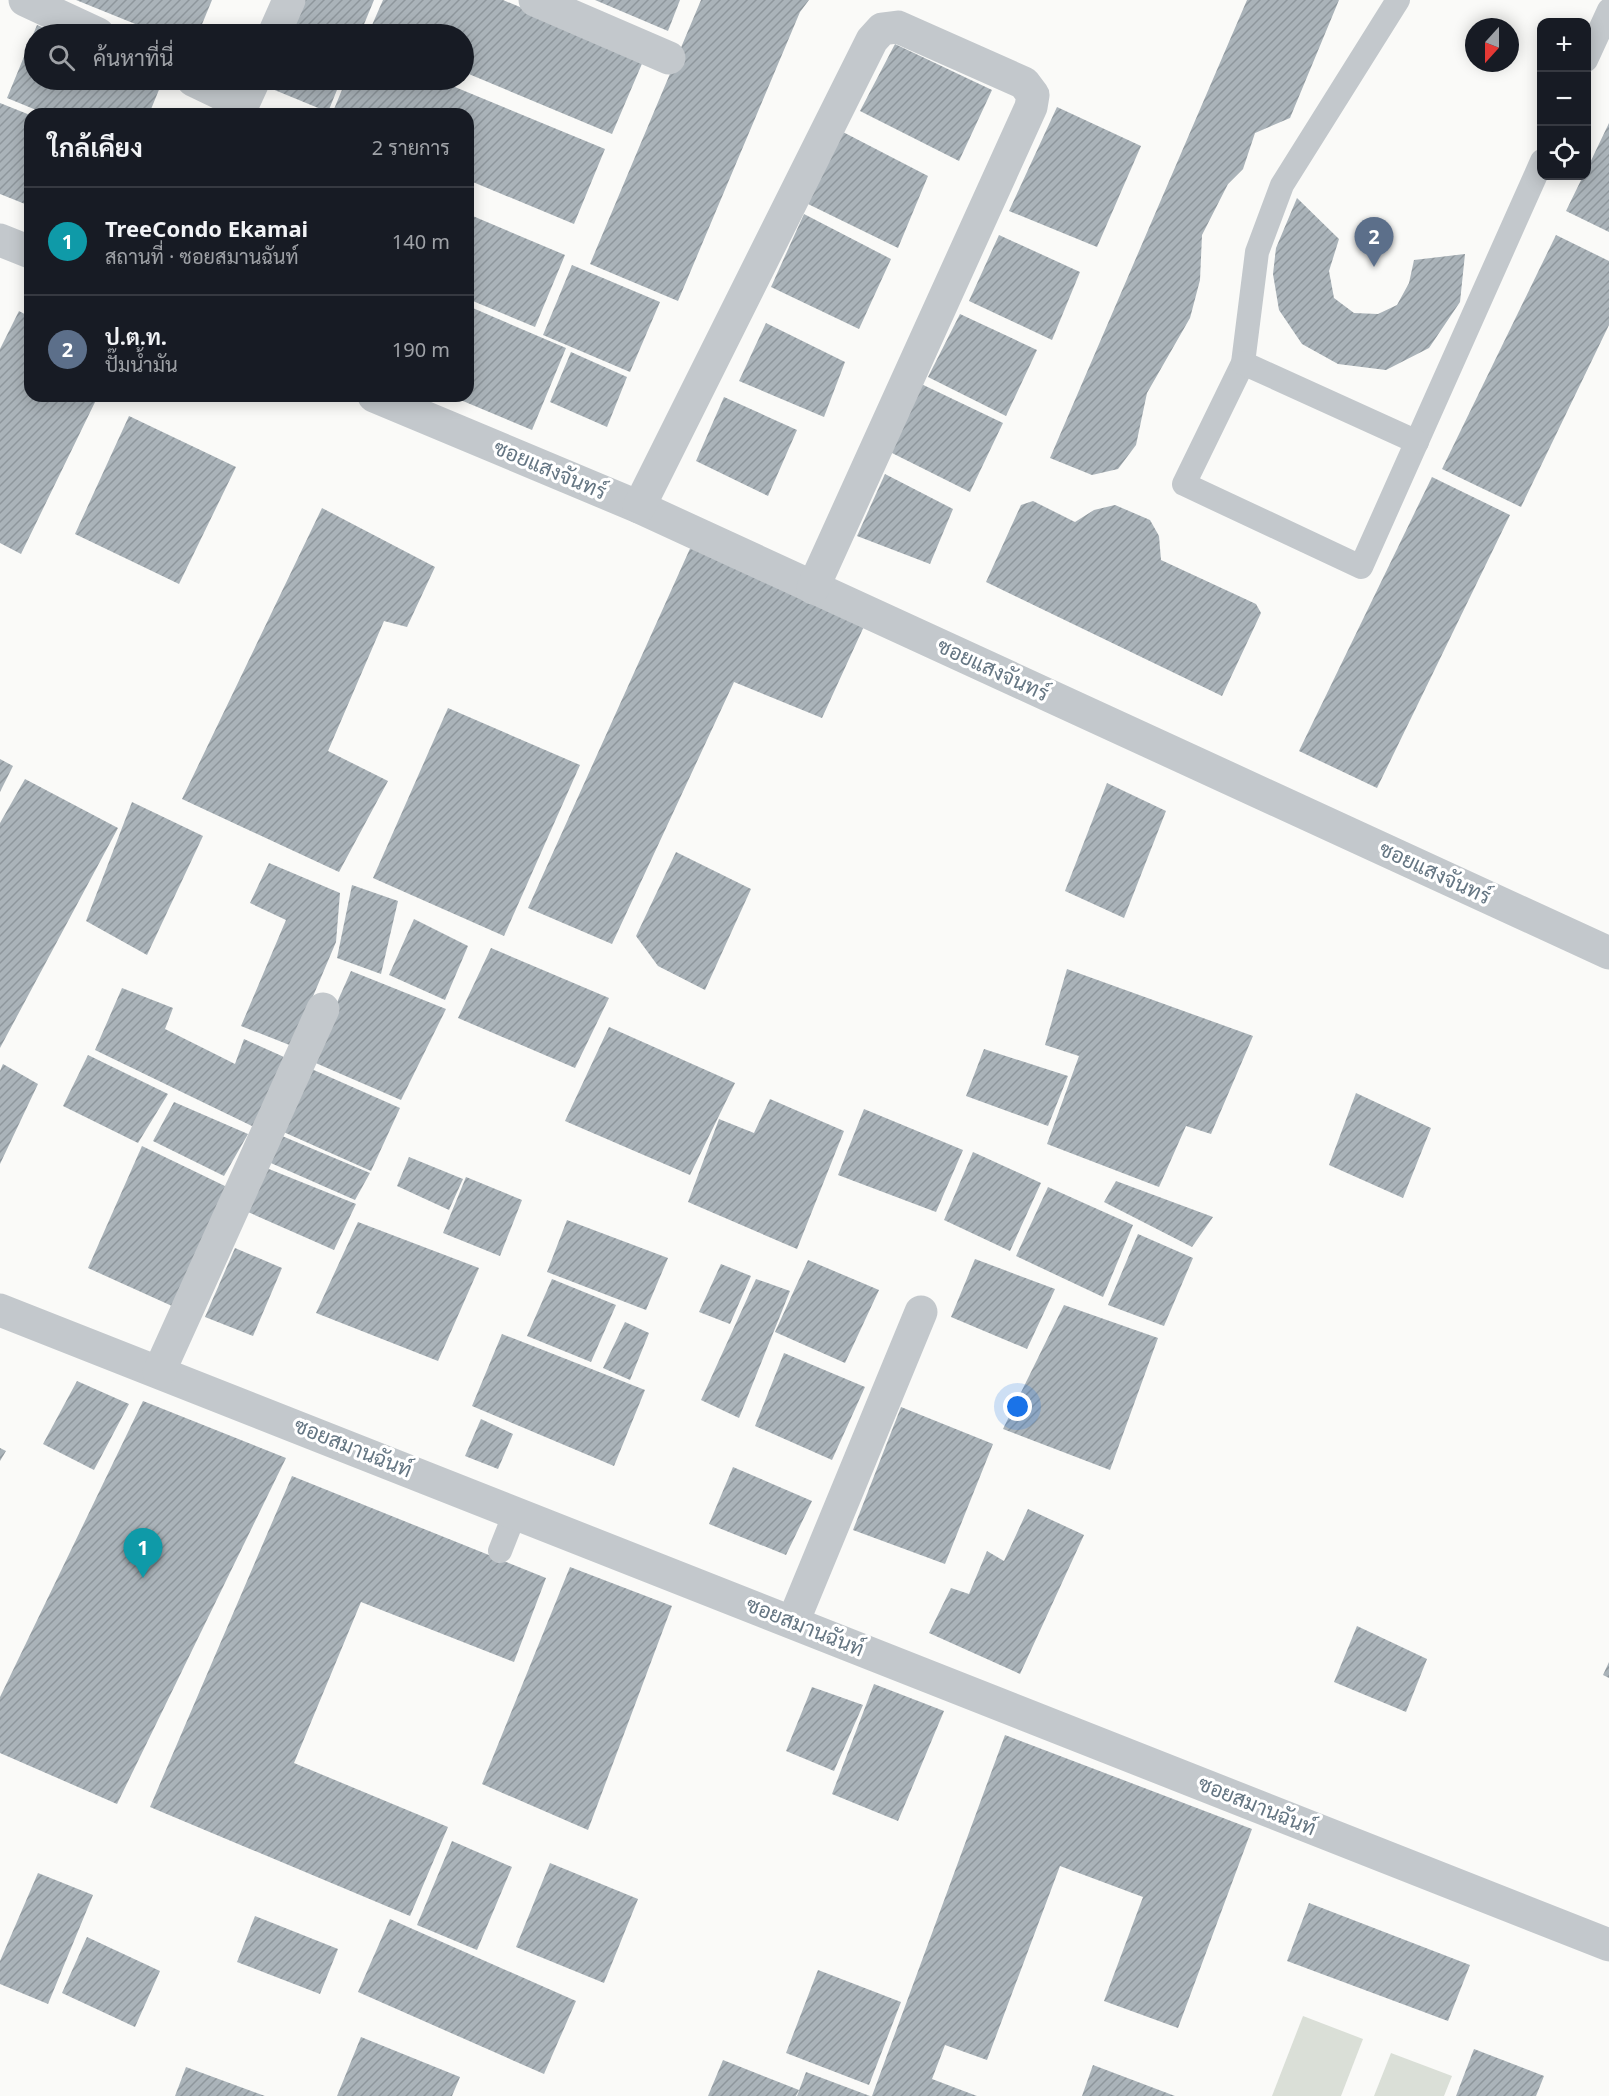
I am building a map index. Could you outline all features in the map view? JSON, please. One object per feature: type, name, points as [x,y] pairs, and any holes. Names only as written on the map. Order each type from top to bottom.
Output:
[{"type":"street","points":[[25,0],[77,24]]},
{"type":"street","points":[[278,24],[289,0]]},
{"type":"street","points":[[535,0],[669,58]]},
{"type":"street","points":[[639,507],[872,40],[882,29],[898,27],[1024,83],[1033,95],[1031,107],[813,588]]},
{"type":"street","points":[[207,95],[243,104],[249,90]]},
{"type":"street","points":[[0,240],[24,250]]},
{"type":"street","name":"ซอยแสงจันทร์","points":[[388,402],[639,507],[1609,953]]},
{"type":"street","points":[[159,1372],[323,1009]]},
{"type":"street","name":"ซอยสมานฉันท์","points":[[0,1310],[1609,1945]]},
{"type":"street","points":[[792,1622],[921,1312]]},
{"type":"lane","points":[[1398,0],[1282,185],[1257,252],[1244,363],[1184,484],[1361,567],[1537,172]]},
{"type":"lane","points":[[1591,51],[1609,10]]},
{"type":"lane","points":[[1244,363],[1417,442]]},
{"type":"lane","points":[[500,1551],[516,1512]]},
{"type":"shaded area","points":[[1303,2016],[1363,2039],[1341,2096],[1272,2096]]},
{"type":"shaded area","points":[[1391,2053],[1452,2076],[1444,2096],[1374,2096]]},
{"type":"building","points":[[76,0],[212,0],[202,24],[135,24]]},
{"type":"building","points":[[295,0],[374,0],[364,24],[284,24]]},
{"type":"building","points":[[383,0],[503,0],[644,59],[612,134],[474,76],[474,24],[372,24]]},
{"type":"building","points":[[595,0],[680,0],[668,31]]},
{"type":"building","points":[[701,0],[809,0],[800,12],[678,301],[590,264]]},
{"type":"building","points":[[1247,0],[1339,0],[1290,118],[1255,133],[1243,169],[1228,184],[1202,235],[1200,280],[1190,318],[1147,393],[1136,445],[1118,469],[1092,475],[1050,458]]},
{"type":"building","points":[[895,44],[992,90],[959,161],[860,111]]},
{"type":"building","points":[[24,57],[24,90],[159,90],[151,108],[31,108],[7,98]]},
{"type":"building","points":[[275,90],[337,90],[330,108],[318,108]]},
{"type":"building","points":[[342,90],[462,90],[605,149],[574,224],[474,182],[474,108],[334,108]]},
{"type":"building","points":[[0,103],[24,113],[24,204],[0,194]]},
{"type":"building","points":[[1057,107],[1141,146],[1097,247],[1009,211]]},
{"type":"building","points":[[1609,123],[1609,232],[1566,211],[1581,180],[1591,180],[1591,161]]},
{"type":"building","points":[[841,131],[928,176],[898,248],[808,204]]},
{"type":"building","points":[[1297,198],[1339,239],[1329,271],[1334,298],[1354,313],[1378,314],[1397,305],[1409,283],[1414,260],[1465,254],[1460,302],[1429,348],[1386,370],[1338,364],[1302,344],[1279,310],[1273,274],[1276,248]]},
{"type":"building","points":[[804,214],[891,259],[859,329],[771,287]]},
{"type":"building","points":[[474,217],[565,255],[535,327],[474,302]]},
{"type":"building","points":[[999,235],[1080,272],[1052,340],[969,301]]},
{"type":"building","points":[[1556,235],[1609,261],[1609,325],[1521,507],[1442,469]]},
{"type":"building","points":[[572,265],[660,302],[630,372],[543,335]]},
{"type":"building","points":[[474,309],[566,348],[532,430],[465,402],[474,402]]},
{"type":"building","points":[[19,311],[24,314],[24,402],[95,402],[21,554],[0,543],[0,349]]},
{"type":"building","points":[[960,314],[1037,350],[1006,416],[928,377]]},
{"type":"building","points":[[766,323],[845,362],[824,417],[739,381]]},
{"type":"building","points":[[571,352],[627,377],[607,427],[550,402]]},
{"type":"building","points":[[915,381],[1003,423],[970,492],[882,448]]},
{"type":"building","points":[[724,397],[797,430],[768,496],[696,461]]},
{"type":"building","points":[[129,416],[236,467],[179,584],[75,534]]},
{"type":"building","points":[[885,474],[953,509],[930,564],[857,536]]},
{"type":"building","points":[[1432,477],[1510,515],[1377,788],[1299,751]]},
{"type":"building","points":[[1033,501],[1075,522],[1094,510],[1115,505],[1150,520],[1159,536],[1161,560],[1256,604],[1261,613],[1222,696],[986,582],[1021,505]]},
{"type":"building","points":[[322,508],[435,567],[407,627],[384,621],[328,751],[388,781],[339,872],[182,799]]},
{"type":"building","points":[[693,542],[866,622],[822,718],[734,682],[612,944],[528,908]]},
{"type":"building","points":[[448,708],[580,765],[504,936],[373,878]]},
{"type":"building","points":[[0,759],[13,766],[0,792]]},
{"type":"building","points":[[25,779],[118,828],[0,1048],[0,823]]},
{"type":"building","points":[[1107,783],[1166,811],[1124,918],[1065,891]]},
{"type":"building","points":[[132,802],[203,836],[147,955],[86,921]]},
{"type":"building","points":[[676,852],[751,889],[705,990],[658,966],[636,936]]},
{"type":"building","points":[[269,863],[340,893],[336,942],[292,1046],[241,1026],[286,920],[250,903]]},
{"type":"building","points":[[352,885],[398,901],[381,974],[337,958]]},
{"type":"building","points":[[414,919],[468,946],[445,1000],[389,975]]},
{"type":"building","points":[[491,948],[609,998],[575,1068],[458,1018]]},
{"type":"building","points":[[1067,969],[1253,1036],[1211,1134],[1186,1126],[1159,1187],[1047,1144],[1079,1056],[1045,1045]]},
{"type":"building","points":[[351,971],[446,1009],[401,1100],[311,1061]]},
{"type":"building","points":[[122,988],[173,1008],[165,1029],[235,1064],[244,1039],[284,1057],[254,1127],[95,1050]]},
{"type":"building","points":[[609,1027],[735,1083],[690,1175],[565,1121]]},
{"type":"building","points":[[984,1049],[1068,1076],[1048,1126],[966,1096]]},
{"type":"building","points":[[88,1055],[168,1094],[138,1143],[63,1106]]},
{"type":"building","points":[[3,1064],[38,1084],[0,1164],[0,1071]]},
{"type":"building","points":[[307,1067],[400,1108],[371,1171],[279,1130]]},
{"type":"building","points":[[1356,1093],[1431,1128],[1403,1198],[1329,1165]]},
{"type":"building","points":[[770,1099],[844,1131],[797,1249],[688,1202],[719,1119],[754,1133]]},
{"type":"building","points":[[174,1102],[248,1134],[224,1176],[153,1141]]},
{"type":"building","points":[[864,1109],[963,1150],[936,1212],[838,1175]]},
{"type":"building","points":[[275,1133],[370,1173],[355,1200],[264,1160]]},
{"type":"building","points":[[142,1146],[227,1187],[172,1306],[88,1268]]},
{"type":"building","points":[[973,1152],[1041,1183],[1010,1251],[944,1220]]},
{"type":"building","points":[[409,1157],[463,1179],[449,1210],[397,1186]]},
{"type":"building","points":[[259,1165],[356,1204],[334,1250],[241,1209]]},
{"type":"building","points":[[466,1177],[522,1200],[500,1256],[443,1233]]},
{"type":"building","points":[[1116,1181],[1213,1217],[1192,1247],[1104,1202]]},
{"type":"building","points":[[1048,1187],[1133,1225],[1103,1297],[1016,1256]]},
{"type":"building","points":[[567,1220],[668,1258],[646,1310],[547,1272]]},
{"type":"building","points":[[358,1222],[479,1268],[438,1361],[316,1313]]},
{"type":"building","points":[[1138,1234],[1193,1258],[1164,1326],[1108,1305]]},
{"type":"building","points":[[235,1248],[282,1268],[253,1336],[205,1317]]},
{"type":"building","points":[[975,1259],[1055,1289],[1027,1349],[951,1317]]},
{"type":"building","points":[[808,1260],[879,1290],[845,1363],[775,1332]]},
{"type":"building","points":[[721,1264],[751,1276],[730,1324],[699,1312]]},
{"type":"building","points":[[552,1279],[616,1305],[591,1362],[527,1336]]},
{"type":"building","points":[[756,1279],[790,1291],[739,1418],[701,1400]]},
{"type":"building","points":[[1064,1305],[1158,1338],[1110,1470],[1003,1429]]},
{"type":"building","points":[[625,1322],[649,1333],[630,1380],[603,1368]]},
{"type":"building","points":[[502,1334],[645,1390],[614,1466],[472,1406]]},
{"type":"building","points":[[784,1353],[865,1387],[832,1460],[755,1426]]},
{"type":"building","points":[[77,1381],[129,1404],[94,1470],[43,1444]]},
{"type":"building","points":[[143,1401],[286,1458],[117,1804],[0,1753],[0,1697]]},
{"type":"building","points":[[901,1407],[993,1444],[945,1564],[853,1530]]},
{"type":"building","points":[[481,1419],[513,1434],[498,1469],[465,1456]]},
{"type":"building","points":[[0,1448],[6,1451],[0,1461]]},
{"type":"building","points":[[733,1467],[812,1501],[786,1555],[709,1524]]},
{"type":"building","points":[[292,1476],[546,1578],[514,1662],[361,1602],[294,1763],[448,1827],[410,1916],[150,1807]]},
{"type":"building","points":[[1028,1509],[1084,1535],[1020,1674],[929,1633],[951,1588],[969,1594],[987,1551],[1004,1561]]},
{"type":"building","points":[[570,1567],[672,1606],[588,1830],[482,1784]]},
{"type":"building","points":[[1357,1626],[1427,1659],[1406,1712],[1334,1682]]},
{"type":"building","points":[[1609,1662],[1609,1678],[1603,1675]]},
{"type":"building","points":[[874,1684],[944,1711],[898,1821],[832,1794]]},
{"type":"building","points":[[812,1687],[863,1705],[834,1771],[786,1751]]},
{"type":"building","points":[[1005,1735],[1252,1829],[1178,2028],[1104,2001],[1143,1897],[1060,1866],[987,2060],[945,2045],[932,2079],[977,2096],[872,2096]]},
{"type":"building","points":[[452,1841],[512,1867],[477,1950],[417,1925]]},
{"type":"building","points":[[550,1863],[638,1899],[604,1983],[516,1947]]},
{"type":"building","points":[[38,1873],[93,1895],[48,2004],[0,1984],[0,1961]]},
{"type":"building","points":[[1309,1903],[1470,1965],[1448,2021],[1287,1961]]},
{"type":"building","points":[[255,1916],[338,1949],[320,1994],[237,1962]]},
{"type":"building","points":[[390,1919],[576,2001],[544,2074],[358,1992]]},
{"type":"building","points":[[87,1937],[160,1971],[135,2027],[62,1993]]},
{"type":"building","points":[[818,1970],[901,2002],[869,2085],[786,2053]]},
{"type":"building","points":[[361,2037],[460,2077],[452,2096],[337,2096]]},
{"type":"building","points":[[1474,2049],[1544,2076],[1536,2096],[1456,2096]]},
{"type":"building","points":[[723,2060],[799,2090],[796,2096],[708,2096]]},
{"type":"building","points":[[1093,2065],[1175,2096],[1082,2096]]},
{"type":"building","points":[[186,2067],[265,2096],[175,2096]]},
{"type":"building","points":[[806,2072],[870,2096],[797,2096]]},
{"type":"place","name":"ป.ต.ท.","points":[[1374,267]]},
{"type":"place","name":"TreeCondo Ekamai","points":[[143,1578]]}]
